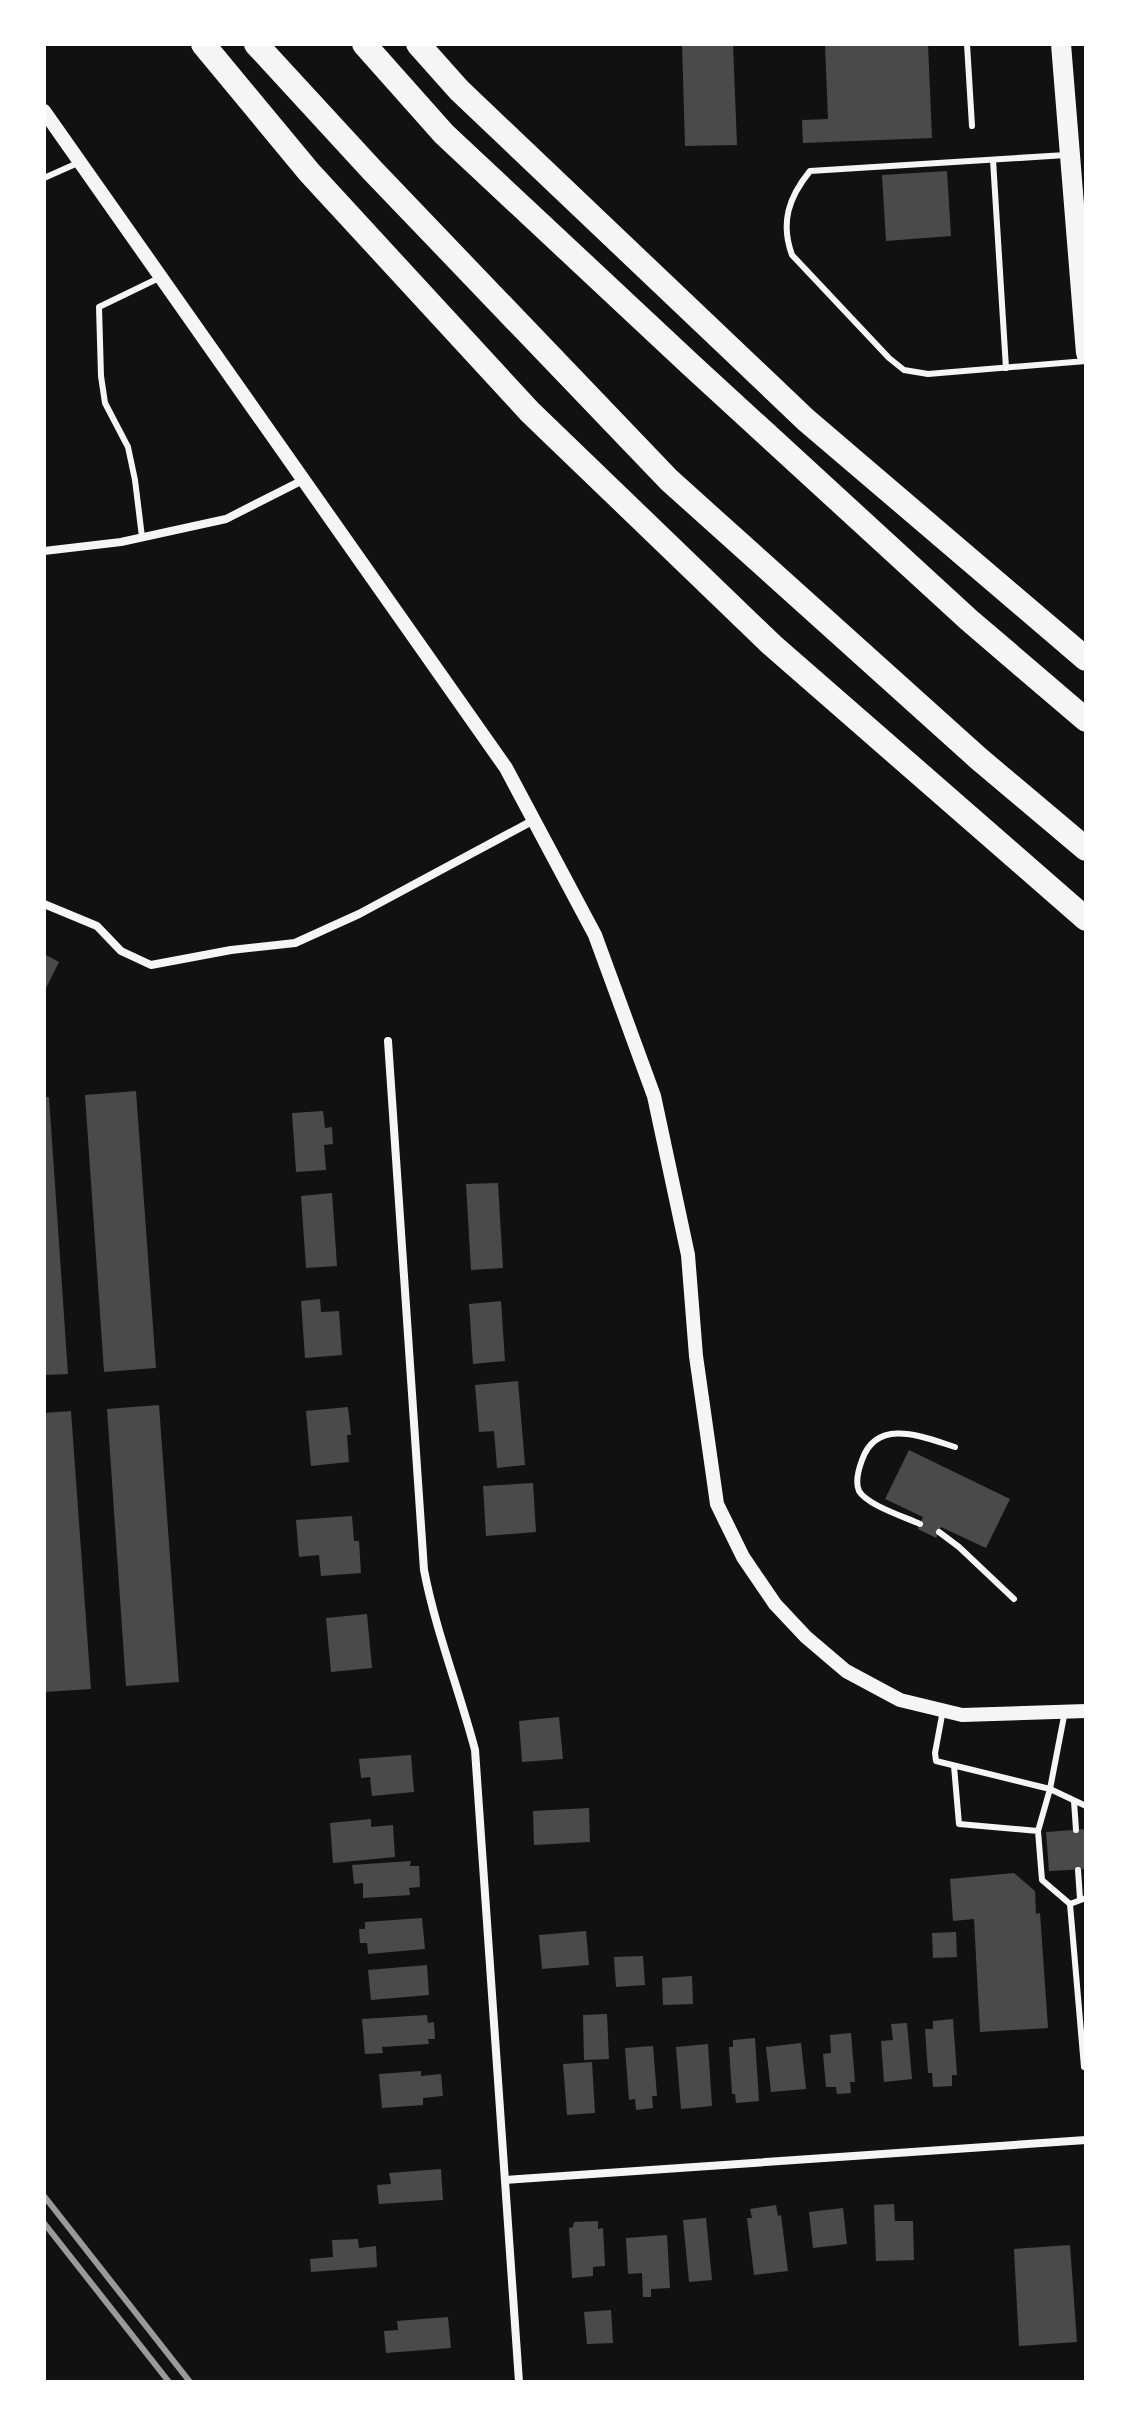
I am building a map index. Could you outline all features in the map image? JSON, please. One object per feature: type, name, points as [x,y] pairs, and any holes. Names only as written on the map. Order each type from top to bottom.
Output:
[{"type":"highway","points":[[203,44],[309,172],[530,412],[772,645],[1086,919]]},
{"type":"highway","points":[[256,44],[372,170],[669,480],[978,758],[1086,849]]},
{"type":"highway","points":[[364,44],[444,134],[969,620],[1086,720]]},
{"type":"highway","points":[[418,44],[459,90],[806,420],[1086,659]]},
{"type":"main road","points":[[1061,44],[1070,155],[1080,201],[1086,353]]},
{"type":"street","points":[[44,111],[506,768],[595,935],[654,1096],[688,1255],[696,1356],[717,1504],[743,1557],[775,1604],[806,1637],[846,1671],[900,1700],[962,1715],[1086,1711]]},
{"type":"street","points":[[44,551],[142,537],[226,519],[303,480]]},
{"type":"street","points":[[44,904],[97,926],[121,951],[151,965],[231,950],[295,943],[359,914],[534,820]]},
{"type":"street","points":[[388,1041],[424,1570],[435,1624],[459,1691],[475,1750],[519,2382]]},
{"type":"street","points":[[506,2180],[1086,2140]]},
{"type":"lane","points":[[967,44],[972,126]]},
{"type":"lane","points":[[1070,155],[810,171],[795,189],[786,214],[785,238],[792,255],[904,370],[928,374],[1086,361]]},
{"type":"lane","points":[[993,160],[1006,368]]},
{"type":"lane","points":[[44,178],[80,162]]},
{"type":"lane","points":[[142,537],[128,447],[105,403],[99,307],[161,277]]},
{"type":"lane","points":[[920,1524],[870,1501],[859,1490],[857,1477],[868,1445],[881,1435],[897,1433],[955,1447]]},
{"type":"lane","points":[[939,1532],[1014,1599]]},
{"type":"lane","points":[[943,1710],[936,1761],[1050,1789],[1086,1806]]},
{"type":"lane","points":[[1065,1711],[1050,1789],[1038,1831],[1042,1880],[1070,1904],[1084,2067]]},
{"type":"lane","points":[[954,1766],[959,1824],[1038,1831]]},
{"type":"lane","points":[[1074,1801],[1076,1830]]},
{"type":"lane","points":[[1070,1904],[1083,1898],[1078,1870]]},
{"type":"building","points":[[682,44],[733,44],[737,145],[685,146]]},
{"type":"building","points":[[825,44],[928,44],[932,138],[803,143],[802,120],[828,119]]},
{"type":"building","points":[[947,171],[951,236],[886,241],[882,175]]},
{"type":"building","points":[[44,954],[59,962],[44,992]]},
{"type":"building","points":[[136,1091],[156,1368],[104,1372],[85,1095]]},
{"type":"building","points":[[44,1097],[49,1097],[68,1374],[44,1375]]},
{"type":"building","points":[[323,1111],[325,1128],[332,1127],[333,1144],[324,1145],[326,1170],[296,1172],[292,1113]]},
{"type":"building","points":[[498,1183],[503,1268],[471,1270],[466,1184]]},
{"type":"building","points":[[332,1193],[337,1266],[306,1268],[301,1196]]},
{"type":"building","points":[[320,1299],[321,1312],[339,1311],[342,1355],[305,1358],[301,1301]]},
{"type":"building","points":[[501,1301],[505,1361],[473,1364],[469,1304]]},
{"type":"building","points":[[518,1381],[525,1465],[497,1468],[494,1431],[479,1432],[475,1385]]},
{"type":"building","points":[[159,1405],[179,1682],[126,1686],[107,1409]]},
{"type":"building","points":[[348,1407],[351,1435],[347,1435],[349,1462],[311,1466],[306,1411]]},
{"type":"building","points":[[71,1411],[91,1689],[44,1692],[44,1413]]},
{"type":"building","points":[[909,1450],[1010,1499],[986,1548],[941,1527],[936,1538],[918,1529],[923,1517],[885,1499]]},
{"type":"building","points":[[533,1483],[536,1532],[486,1536],[483,1486]]},
{"type":"building","points":[[352,1516],[354,1541],[359,1541],[361,1573],[321,1576],[319,1555],[299,1557],[296,1520]]},
{"type":"building","points":[[367,1614],[372,1668],[331,1672],[326,1618]]},
{"type":"building","points":[[559,1717],[563,1759],[522,1762],[519,1721]]},
{"type":"building","points":[[411,1755],[414,1792],[372,1796],[370,1777],[361,1778],[359,1759]]},
{"type":"building","points":[[589,1808],[590,1842],[534,1845],[533,1811]]},
{"type":"building","points":[[371,1819],[371,1827],[393,1825],[395,1857],[333,1863],[330,1823]]},
{"type":"building","points":[[1086,1829],[1086,1869],[1049,1871],[1046,1832]]},
{"type":"building","points":[[411,1861],[410,1866],[419,1866],[420,1887],[409,1888],[410,1895],[363,1898],[363,1883],[354,1884],[352,1865]]},
{"type":"building","points":[[1014,1873],[1035,1891],[1036,1914],[1040,1913],[1048,2028],[980,2032],[974,1919],[953,1921],[950,1879]]},
{"type":"building","points":[[422,1918],[425,1949],[368,1954],[367,1943],[360,1943],[359,1929],[365,1929],[365,1922]]},
{"type":"building","points":[[586,1931],[589,1965],[542,1969],[539,1935]]},
{"type":"building","points":[[956,1932],[957,1957],[933,1958],[932,1933]]},
{"type":"building","points":[[643,1956],[645,1985],[616,1987],[614,1957]]},
{"type":"building","points":[[427,1965],[429,1995],[371,2000],[368,1970]]},
{"type":"building","points":[[692,1976],[693,2004],[663,2005],[662,1978]]},
{"type":"building","points":[[607,2014],[609,2059],[584,2060],[583,2015]]},
{"type":"building","points":[[427,2015],[428,2023],[434,2022],[435,2039],[428,2039],[429,2044],[382,2047],[383,2053],[365,2054],[362,2019]]},
{"type":"building","points":[[953,2019],[957,2075],[952,2075],[952,2086],[933,2087],[932,2073],[928,2073],[925,2029],[933,2029],[933,2021]]},
{"type":"building","points":[[907,2023],[912,2079],[884,2082],[881,2041],[893,2040],[891,2024]]},
{"type":"building","points":[[851,2033],[855,2082],[850,2082],[851,2093],[837,2094],[836,2087],[826,2087],[823,2054],[831,2053],[830,2035]]},
{"type":"building","points":[[755,2038],[759,2101],[736,2103],[735,2094],[732,2094],[729,2047],[733,2047],[733,2040]]},
{"type":"building","points":[[801,2043],[806,2089],[771,2092],[766,2047]]},
{"type":"building","points":[[708,2044],[712,2106],[681,2109],[676,2047]]},
{"type":"building","points":[[653,2046],[657,2096],[652,2096],[653,2108],[636,2110],[635,2099],[629,2100],[625,2048]]},
{"type":"building","points":[[592,2062],[595,2113],[567,2115],[563,2064]]},
{"type":"building","points":[[421,2071],[421,2076],[441,2074],[443,2096],[423,2098],[423,2105],[382,2108],[379,2074]]},
{"type":"building","points":[[441,2169],[443,2200],[379,2204],[377,2185],[391,2184],[389,2173]]},
{"type":"building","points":[[894,2204],[895,2221],[913,2221],[914,2260],[876,2261],[874,2205]]},
{"type":"building","points":[[776,2205],[778,2216],[781,2215],[788,2271],[754,2275],[747,2218],[752,2218],[750,2209]]},
{"type":"building","points":[[843,2208],[847,2244],[813,2248],[809,2212]]},
{"type":"building","points":[[706,2218],[712,2280],[689,2282],[683,2220]]},
{"type":"building","points":[[598,2221],[598,2229],[603,2228],[605,2266],[593,2267],[593,2276],[572,2278],[569,2228],[573,2227],[574,2222]]},
{"type":"building","points":[[667,2235],[670,2288],[651,2289],[651,2297],[643,2297],[642,2273],[628,2274],[626,2238]]},
{"type":"building","points":[[358,2239],[359,2248],[376,2246],[377,2267],[311,2272],[310,2259],[333,2257],[332,2240]]},
{"type":"building","points":[[1070,2245],[1077,2342],[1019,2346],[1014,2249]]},
{"type":"building","points":[[611,2310],[613,2343],[587,2344],[584,2312]]},
{"type":"building","points":[[448,2317],[451,2348],[386,2353],[384,2331],[398,2330],[397,2321]]},
{"type":"railway","points":[[44,2196],[190,2382]]},
{"type":"railway","points":[[44,2223],[169,2382]]}]
